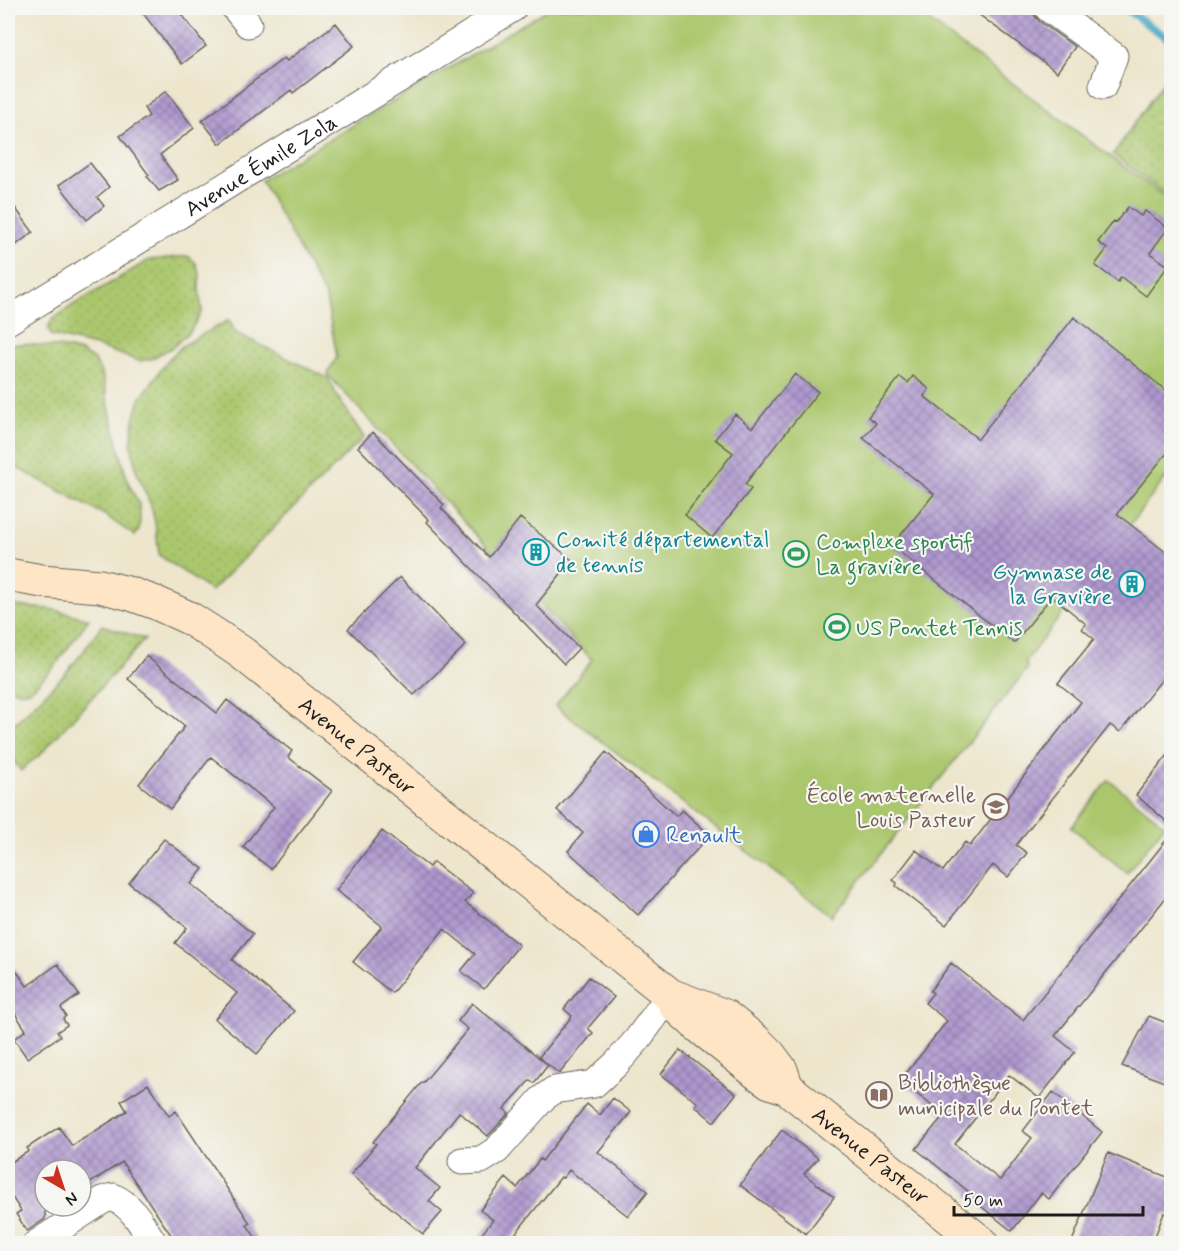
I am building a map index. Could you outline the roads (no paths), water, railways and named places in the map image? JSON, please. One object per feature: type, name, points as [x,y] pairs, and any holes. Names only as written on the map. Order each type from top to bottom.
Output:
[{"type":"main road","name":"Avenue Pasteur","points":[[8,575],[42,581],[100,586],[130,594],[189,618],[242,653],[670,995],[675,1006],[757,1073],[770,1082],[787,1088],[983,1244]]},
{"type":"street","name":"Avenue Émile Zola","points":[[8,321],[513,8]]},
{"type":"street","points":[[1047,8],[1114,56],[1103,86]]},
{"type":"street","points":[[462,1161],[481,1160],[497,1150],[542,1099],[554,1090],[594,1084],[637,1040],[670,995]]},
{"type":"street","points":[[36,1244],[103,1200],[113,1197],[132,1209],[154,1244]]},
{"type":"waterway","points":[[1124,8],[1172,41]]},
{"type":"place","name":"Comité départemental de tennis","points":[[536,552]]},
{"type":"place","name":"Complexe sportif La gravière","points":[[796,554]]},
{"type":"place","name":"Gymnase de la Gravière","points":[[1132,584]]},
{"type":"place","name":"US Pontet Tennis","points":[[837,627]]},
{"type":"place","name":"École maternelle Louis Pasteur","points":[[996,807]]},
{"type":"place","name":"Renault","points":[[646,834]]},
{"type":"place","name":"Bibliothèque municipale du Pontet","points":[[879,1095]]}]
